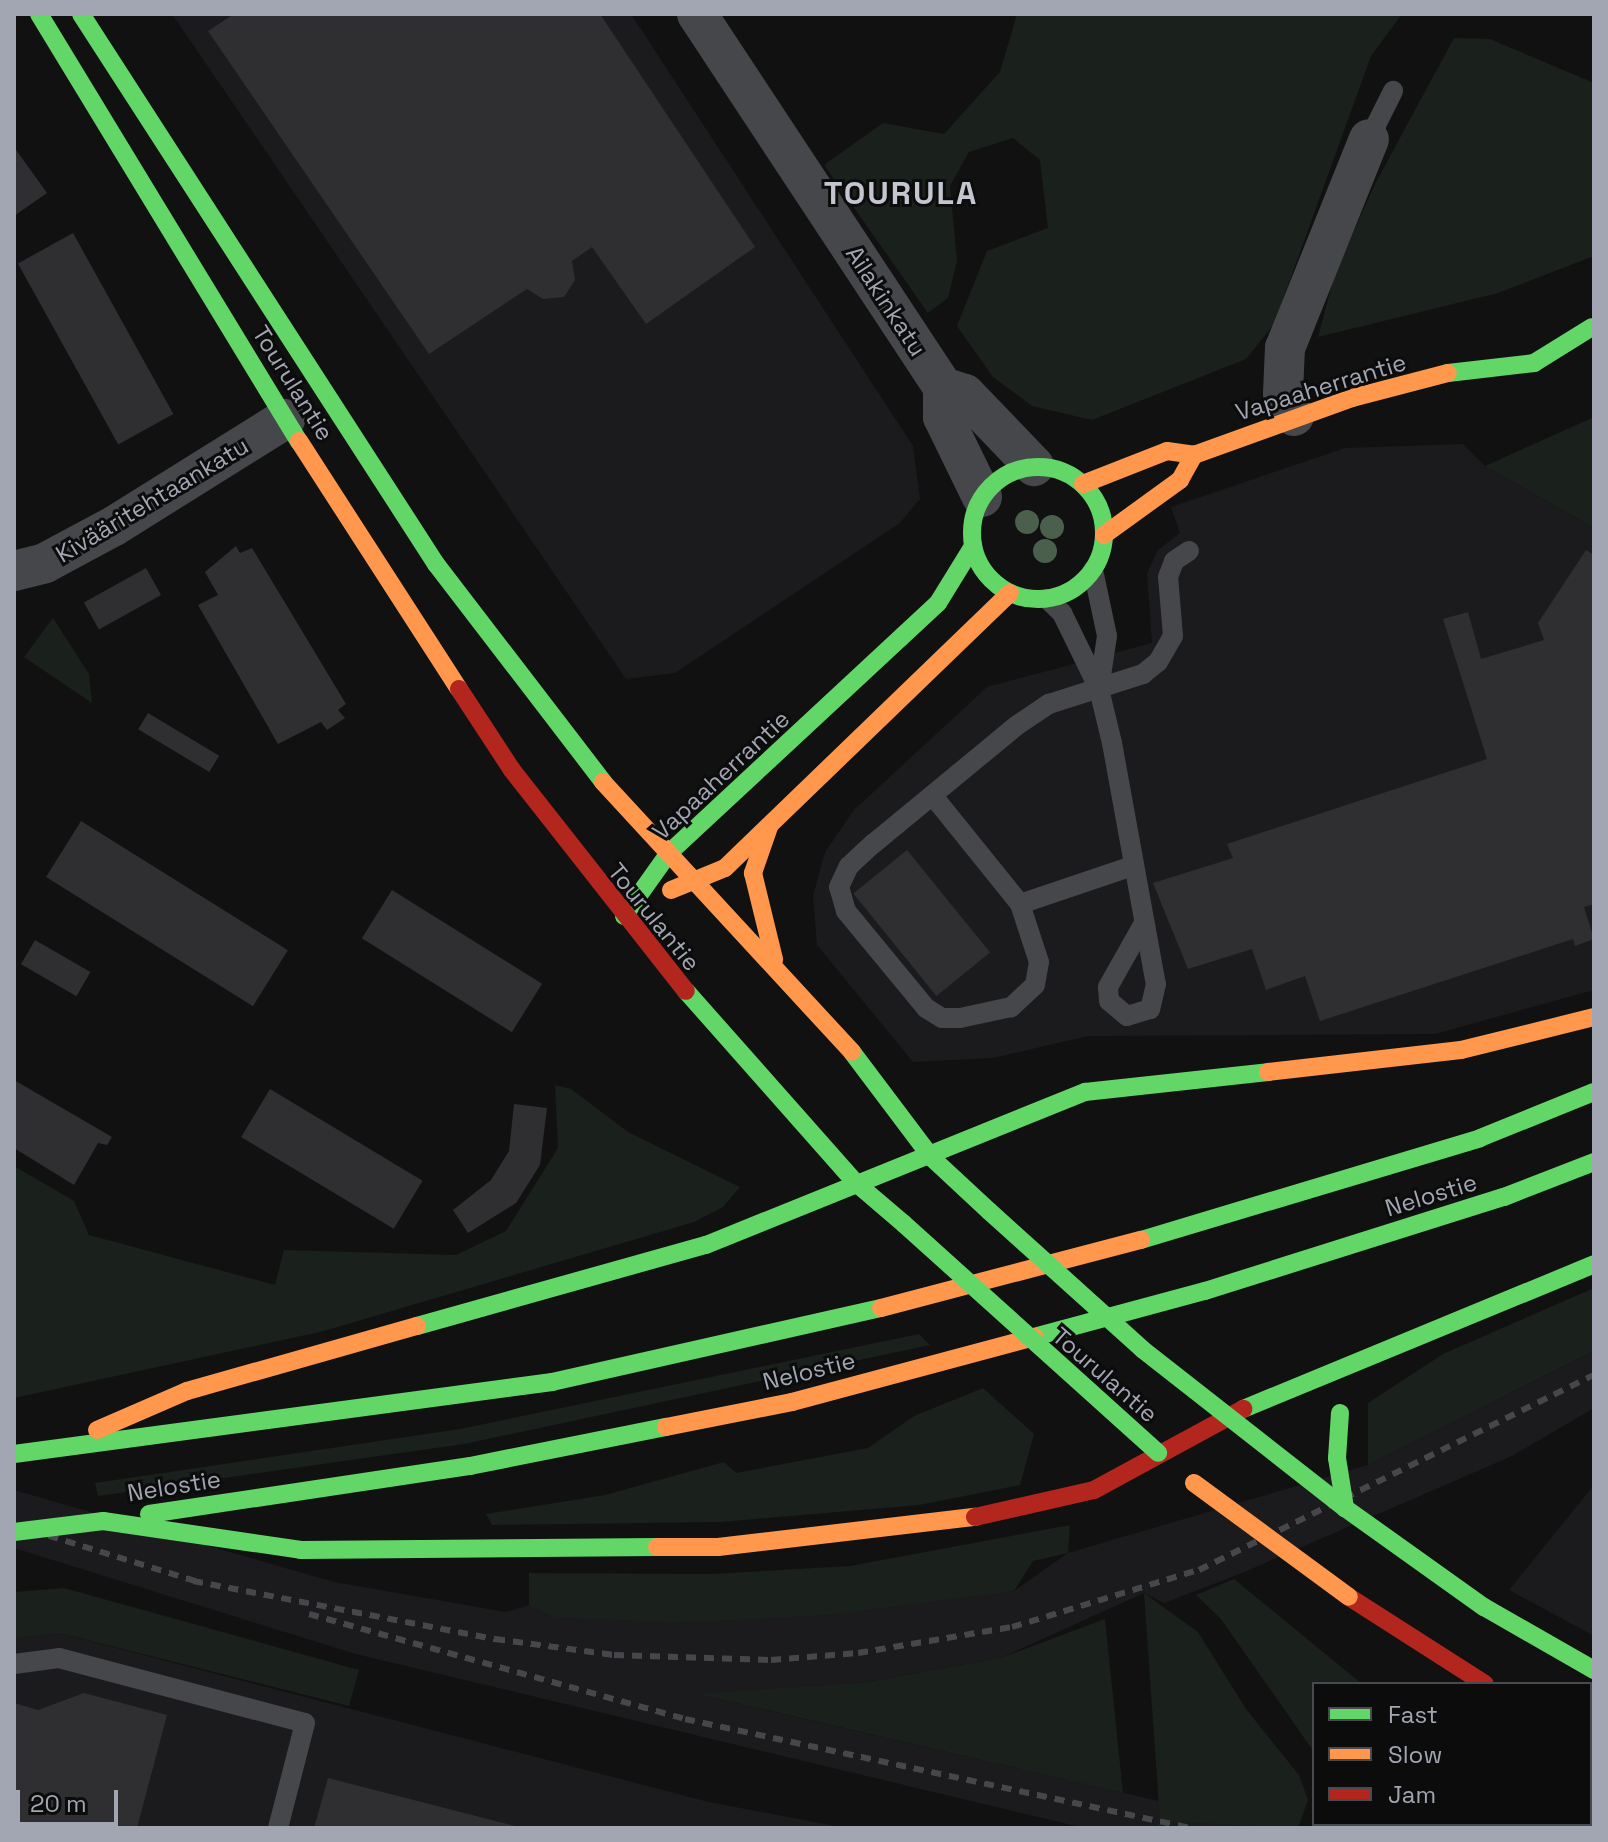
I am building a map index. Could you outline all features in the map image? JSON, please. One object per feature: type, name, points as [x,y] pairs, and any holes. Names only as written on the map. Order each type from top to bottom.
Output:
[{"type":"main road","name":"Tourulantie","points":[[39,14],[285,419],[512,770],[624,916],[856,1183],[1158,1453],[1349,1597],[1482,1682]]},
{"type":"main road","name":"Tourulantie","points":[[81,14],[436,564],[584,761],[875,1077],[932,1158],[1227,1416],[1345,1508],[1484,1607],[1594,1670]]},
{"type":"main road","name":"Vapaaherrantie","points":[[1540,335],[1593,326]]},
{"type":"main road","name":"Vapaaherrantie","points":[[1083,484],[1167,451],[1194,455],[1294,416],[1463,369],[1534,363],[1593,326]]},
{"type":"main road","name":"Vapaaherrantie","points":[[1463,369],[1515,343]]},
{"type":"main road","points":[[1104,535],[1180,480],[1194,455]]},
{"type":"main road","points":[[1034,466],[1055,468],[1083,484],[1103,516],[1104,535],[1093,570],[1080,584],[1047,599],[1010,593],[986,574],[973,546],[982,497],[996,481],[1034,466]]},
{"type":"main road","name":"Vapaaherrantie","points":[[624,916],[669,853],[938,603],[973,546]]},
{"type":"main road","points":[[624,916],[692,878],[725,868],[1010,593]]},
{"type":"main road","points":[[769,827],[753,873],[756,905],[779,973]]},
{"type":"main road","points":[[67,1447],[187,1391],[706,1245],[856,1183],[932,1158],[1085,1092],[1461,1050],[1594,1017]]},
{"type":"main road","name":"Nelostie","points":[[14,1454],[552,1382],[773,1337],[1173,1231],[1480,1138],[1594,1092]]},
{"type":"main road","name":"Nelostie","points":[[14,1532],[303,1491],[792,1402],[1205,1291],[1504,1197],[1594,1162]]},
{"type":"main road","points":[[103,1521],[301,1550],[718,1547],[922,1526],[1071,1497],[1227,1416],[1594,1264]]},
{"type":"main road","points":[[1345,1508],[1337,1458],[1340,1413],[1359,1363]]},
{"type":"main road","points":[[1435,1682],[1484,1607]]},
{"type":"main road","points":[[1486,1682],[1522,1629]]},
{"type":"street","name":"Ailakinkatu","points":[[697,14],[943,387],[943,417],[982,497]]},
{"type":"street","points":[[1294,416],[1283,393],[1285,348],[1369,139]]},
{"type":"street","name":"Ailakinkatu","points":[[943,387],[965,394],[1034,466]]},
{"type":"street","name":"Kivääritehtaankatu","points":[[14,571],[45,563],[114,526],[285,419]]},
{"type":"lane","points":[[1369,139],[1393,91]]},
{"type":"lane","points":[[933,796],[1020,904],[1039,962],[1024,999],[960,1018],[942,1018],[926,1008],[846,911],[839,887],[849,866],[933,796],[1049,704],[1099,689],[1158,662],[1173,636],[1168,577],[1174,561],[1189,551]]},
{"type":"lane","points":[[1093,570],[1107,636],[1099,689]]},
{"type":"lane","points":[[1047,599],[1062,613],[1099,689],[1144,923]]},
{"type":"lane","points":[[1020,904],[1132,866]]},
{"type":"lane","points":[[14,1664],[59,1658],[305,1723],[278,1828]]},
{"type":"shaded area","points":[[172,14],[631,14],[913,446],[920,499],[900,523],[675,673],[626,679]]},
{"type":"shaded area","points":[[1017,14],[1402,14],[1371,56],[1274,324],[1246,359],[1092,420],[1032,406],[993,377],[957,326],[987,251],[1048,228],[1040,160],[1013,138],[969,152],[950,186],[957,261],[948,298],[928,313],[824,165],[883,123],[944,134],[1000,72]]},
{"type":"shaded area","points":[[1454,38],[1490,39],[1594,83],[1594,256],[1498,293],[1318,337],[1335,273],[1375,184]]},
{"type":"shaded area","points":[[1594,417],[1594,528],[1485,466]]},
{"type":"shaded area","points":[[1463,444],[1485,466],[1594,528],[1594,990],[1435,1034],[1088,1036],[993,1058],[913,1062],[817,945],[813,896],[825,852],[854,810],[987,687],[1152,643],[1147,573],[1158,550],[1180,533],[1171,507],[1345,448]]},
{"type":"shaded area","points":[[53,618],[89,674],[92,703],[24,657]]},
{"type":"shaded area","points":[[555,1085],[571,1089],[628,1132],[740,1187],[723,1207],[694,1222],[324,1331],[14,1398],[14,1166],[74,1201],[89,1235],[275,1285],[284,1250],[456,1255],[506,1231],[558,1148]]},
{"type":"shaded area","points":[[1594,1288],[1594,1351],[1368,1465],[1368,1403],[1443,1354]]},
{"type":"shaded area","points":[[919,1334],[930,1345],[464,1444],[98,1496],[95,1483],[460,1429]]},
{"type":"shaded area","points":[[1594,1351],[1594,1408],[1512,1456],[1242,1573],[1164,1603],[1144,1593],[1003,1657],[866,1682],[701,1695],[1275,1828],[1084,1828],[356,1654],[14,1548],[14,1490],[334,1582],[506,1612],[529,1605],[680,1623],[1014,1591],[1068,1553],[1368,1465]]},
{"type":"shaded area","points":[[983,1388],[1034,1434],[1020,1485],[919,1505],[721,1522],[492,1525],[486,1514],[605,1495],[724,1462],[736,1473],[868,1448],[914,1416]]},
{"type":"shaded area","points":[[1594,1485],[1594,1636],[1509,1590]]},
{"type":"shaded area","points":[[1070,1525],[1068,1553],[1033,1561],[1014,1591],[828,1615],[680,1623],[554,1617],[529,1605],[529,1573],[712,1574],[850,1566]]},
{"type":"shaded area","points":[[1234,1579],[1360,1682],[1312,1682],[1312,1749],[1221,1619],[1196,1595]]},
{"type":"shaded area","points":[[64,1588],[359,1670],[349,1706],[59,1633],[14,1639],[14,1592]]},
{"type":"shaded area","points":[[1144,1593],[1198,1632],[1246,1709],[1299,1775],[1308,1800],[1298,1828],[1160,1821]]},
{"type":"shaded area","points":[[1105,1619],[1123,1793],[697,1694],[867,1682],[1003,1657]]},
{"type":"shaded area","points":[[59,1633],[709,1802],[846,1828],[14,1828],[14,1639]]},
{"type":"building","points":[[234,14],[600,14],[755,247],[646,324],[592,247],[572,261],[575,280],[564,297],[543,299],[527,289],[429,354],[208,31]]},
{"type":"building","points":[[14,147],[47,193],[14,216]]},
{"type":"building","points":[[73,233],[173,414],[118,445],[18,264]]},
{"type":"building","points":[[236,546],[240,553],[252,548],[346,704],[338,710],[345,718],[327,730],[321,722],[278,744],[198,605],[218,595],[205,572]]},
{"type":"building","points":[[1586,550],[1594,555],[1594,904],[1584,907],[1594,939],[1575,946],[1573,939],[1320,1021],[1305,976],[1266,990],[1252,949],[1188,969],[1153,883],[1233,858],[1227,844],[1487,759],[1443,619],[1468,612],[1481,659],[1544,640],[1538,623]]},
{"type":"building","points":[[146,568],[161,595],[99,630],[84,602]]},
{"type":"building","points":[[148,713],[219,756],[209,772],[138,729]]},
{"type":"building","points":[[81,821],[288,950],[253,1006],[46,877]]},
{"type":"building","points":[[907,850],[990,953],[936,996],[853,893]]},
{"type":"building","points":[[392,890],[542,984],[512,1032],[362,938]]},
{"type":"building","points":[[35,940],[90,972],[76,996],[21,964]]},
{"type":"building","points":[[14,1080],[112,1137],[107,1145],[98,1143],[74,1185],[14,1148]]},
{"type":"building","points":[[270,1089],[423,1181],[394,1229],[241,1137]]},
{"type":"building","points":[[514,1104],[547,1108],[540,1165],[516,1203],[468,1233],[453,1210],[491,1180],[509,1151]]},
{"type":"building","points":[[84,1693],[167,1715],[137,1828],[14,1828],[14,1703],[38,1710]]},
{"type":"building","points":[[328,1778],[519,1827],[519,1828],[314,1828]]},
{"type":"railway","points":[[193,1581],[495,1639],[614,1655],[771,1660],[858,1653],[1012,1627],[1199,1570],[1594,1375]]},
{"type":"railway","points":[[14,1525],[201,1583]]},
{"type":"railway","points":[[309,1614],[685,1719],[1191,1828]]},
{"type":"traffic: fast","points":[[39,14],[299,441]]},
{"type":"traffic: fast","points":[[81,14],[436,564],[603,782]]},
{"type":"traffic: fast","points":[[1448,373],[1534,363],[1592,327]]},
{"type":"traffic: fast","points":[[1038,467],[1063,472],[1085,486],[1099,508],[1104,533],[1099,558],[1085,580],[1063,594],[1038,599],[1013,594],[991,580],[977,558],[972,533],[977,508],[991,486],[1013,472],[1038,467]]},
{"type":"traffic: fast","points":[[624,916],[669,853],[938,603],[973,546]]},
{"type":"traffic: fast","points":[[686,991],[856,1183],[904,1224]]},
{"type":"traffic: fast","points":[[852,1052],[932,1158],[989,1211]]},
{"type":"traffic: fast","points":[[417,1326],[706,1245],[1085,1092],[1268,1072]]},
{"type":"traffic: fast","points":[[1141,1240],[1480,1138],[1594,1092]]},
{"type":"traffic: fast","points":[[1034,1337],[1205,1291],[1504,1197],[1594,1162]]},
{"type":"traffic: fast","points":[[989,1211],[1142,1349],[1345,1508]]},
{"type":"traffic: fast","points":[[904,1224],[1158,1453]]},
{"type":"traffic: fast","points":[[1243,1409],[1594,1264]]},
{"type":"traffic: fast","points":[[14,1454],[552,1382],[881,1308]]},
{"type":"traffic: fast","points":[[1340,1413],[1337,1458],[1345,1508]]},
{"type":"traffic: fast","points":[[149,1514],[470,1466],[666,1427]]},
{"type":"traffic: fast","points":[[1345,1508],[1484,1607],[1594,1670]]},
{"type":"traffic: fast","points":[[103,1521],[301,1550],[657,1547]]},
{"type":"traffic: fast","points":[[14,1532],[103,1521]]},
{"type":"traffic: slow","points":[[1083,484],[1167,451],[1194,455],[1352,398],[1448,373]]},
{"type":"traffic: slow","points":[[299,441],[459,689]]},
{"type":"traffic: slow","points":[[1104,535],[1180,480],[1194,455]]},
{"type":"traffic: slow","points":[[671,890],[725,868],[1010,593]]},
{"type":"traffic: slow","points":[[603,782],[852,1052]]},
{"type":"traffic: slow","points":[[769,827],[753,873],[774,959]]},
{"type":"traffic: slow","points":[[1268,1072],[1461,1050],[1594,1017]]},
{"type":"traffic: slow","points":[[881,1308],[1141,1240]]},
{"type":"traffic: slow","points":[[97,1430],[187,1391],[417,1326]]},
{"type":"traffic: slow","points":[[666,1427],[792,1402],[1034,1337]]},
{"type":"traffic: slow","points":[[1194,1483],[1349,1597]]},
{"type":"traffic: slow","points":[[657,1547],[718,1547],[975,1517]]},
{"type":"traffic: jam","points":[[459,689],[512,770],[686,991]]},
{"type":"traffic: jam","points":[[975,1517],[1094,1490],[1243,1409]]},
{"type":"traffic: jam","points":[[1349,1597],[1482,1682]]},
{"type":"district","name":"TOURULA","points":[[901,193]]}]
